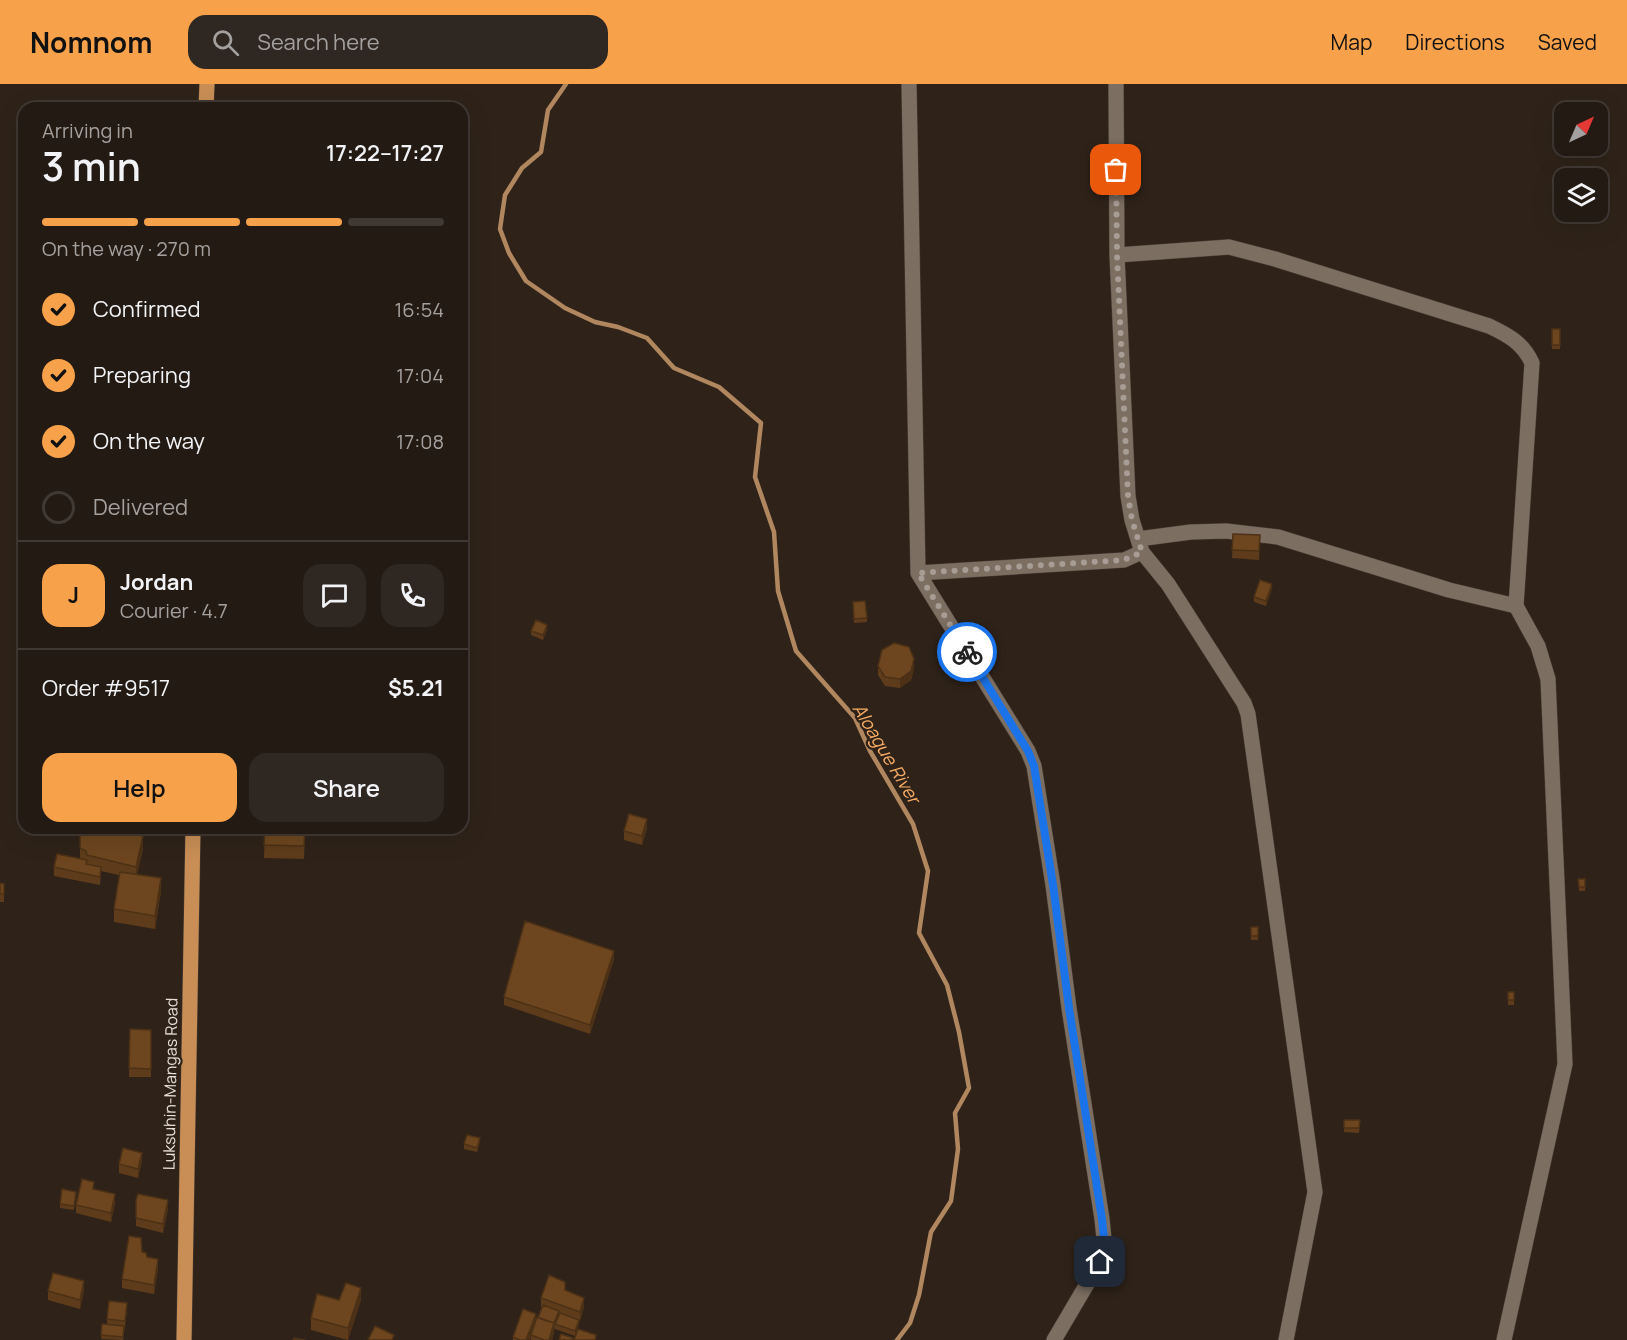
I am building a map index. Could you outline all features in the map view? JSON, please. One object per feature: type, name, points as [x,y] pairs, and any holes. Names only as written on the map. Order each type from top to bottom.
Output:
[{"type":"main road","points":[[206,102],[207,84]]},
{"type":"main road","name":"Luksuhin-Mangas Road","points":[[184,1340],[193,834]]},
{"type":"street","points":[[909,84],[918,573],[1028,751],[1034,766],[1102,1219],[1105,1249],[1100,1262],[1054,1340]]},
{"type":"street","points":[[1116,84],[1117,255],[1128,496],[1140,546],[1168,584],[1244,703],[1248,714],[1315,1192],[1286,1340]]},
{"type":"street","points":[[1117,255],[1229,247],[1275,259],[1489,326],[1509,335],[1521,345],[1532,363],[1516,606],[1538,646],[1548,679],[1565,1064],[1504,1340]]},
{"type":"street","points":[[918,573],[1124,560],[1140,546],[1191,532],[1226,531],[1278,537],[1449,590],[1516,606]]},
{"type":"building","points":[[1552,329],[1560,329],[1560,345],[1552,345]]},
{"type":"building","points":[[1233,534],[1260,535],[1259,551],[1232,550]]},
{"type":"building","points":[[1260,580],[1272,584],[1266,601],[1254,597]]},
{"type":"building","points":[[865,601],[867,618],[854,619],[853,602]]},
{"type":"building","points":[[536,620],[547,625],[543,635],[531,631]]},
{"type":"building","points":[[894,643],[909,647],[914,659],[911,671],[900,679],[885,677],[878,666],[882,650]]},
{"type":"building","points":[[629,814],[647,819],[642,836],[624,831]]},
{"type":"building","points":[[80,834],[143,836],[136,867],[87,855],[86,851],[80,848]]},
{"type":"building","points":[[265,834],[305,834],[304,846],[264,845]]},
{"type":"building","points":[[57,854],[87,860],[86,864],[101,867],[100,877],[54,867]]},
{"type":"building","points":[[120,872],[161,878],[155,916],[114,909]]},
{"type":"building","points":[[1578,879],[1585,879],[1585,887],[1579,887]]},
{"type":"building","points":[[0,883],[4,884],[4,894],[0,894]]},
{"type":"building","points":[[525,921],[614,951],[590,1025],[504,997]]},
{"type":"building","points":[[1251,927],[1258,927],[1258,936],[1251,936]]},
{"type":"building","points":[[1508,992],[1514,992],[1514,1000],[1508,1000]]},
{"type":"building","points":[[130,1029],[151,1030],[151,1069],[129,1068]]},
{"type":"building","points":[[1344,1120],[1360,1120],[1359,1128],[1344,1128]]},
{"type":"building","points":[[467,1135],[480,1138],[477,1148],[464,1144]]},
{"type":"building","points":[[123,1148],[142,1153],[138,1169],[119,1164]]},
{"type":"building","points":[[82,1179],[94,1182],[93,1189],[115,1194],[111,1213],[76,1205]]},
{"type":"building","points":[[62,1189],[76,1192],[74,1206],[60,1204]]},
{"type":"building","points":[[138,1194],[168,1200],[163,1224],[136,1218]]},
{"type":"building","points":[[129,1236],[141,1238],[142,1252],[146,1253],[147,1257],[158,1259],[154,1285],[122,1279]]},
{"type":"building","points":[[53,1273],[84,1281],[80,1300],[48,1291]]},
{"type":"building","points":[[549,1275],[565,1282],[565,1290],[584,1298],[580,1312],[541,1298]]},
{"type":"building","points":[[346,1283],[361,1288],[348,1328],[311,1318],[317,1294],[339,1300]]},
{"type":"building","points":[[109,1301],[127,1303],[125,1321],[107,1319]]},
{"type":"building","points":[[543,1305],[559,1311],[554,1323],[538,1318]]},
{"type":"building","points":[[523,1309],[536,1314],[526,1340],[520,1340],[513,1337]]},
{"type":"building","points":[[560,1313],[579,1320],[575,1331],[555,1324]]},
{"type":"building","points":[[537,1317],[554,1323],[549,1340],[531,1335]]},
{"type":"building","points":[[102,1324],[124,1326],[123,1337],[101,1335]]},
{"type":"building","points":[[375,1326],[394,1335],[392,1340],[368,1340]]},
{"type":"building","points":[[578,1329],[596,1335],[595,1340],[574,1340]]},
{"type":"building","points":[[561,1334],[573,1338],[572,1340],[559,1340]]},
{"type":"waterway","name":"Aloague River","points":[[566,84],[548,110],[541,152],[522,168],[505,195],[500,229],[509,253],[526,281],[565,308],[595,322],[618,327],[647,338],[674,368],[719,387],[761,423],[755,477],[774,532],[778,591],[796,651],[855,718],[870,751],[913,824],[928,871],[919,933],[947,985],[959,1032],[969,1088],[955,1113],[958,1149],[951,1201],[931,1232],[919,1295],[910,1323],[897,1340]]},
{"type":"way so far","points":[[967,652],[918,573],[1124,560],[1142,552],[1132,520],[1128,496],[1117,255],[1116,170]]},
{"type":"route","points":[[967,652],[1028,751],[1034,766],[1102,1219],[1105,1249],[1100,1262]]}]
